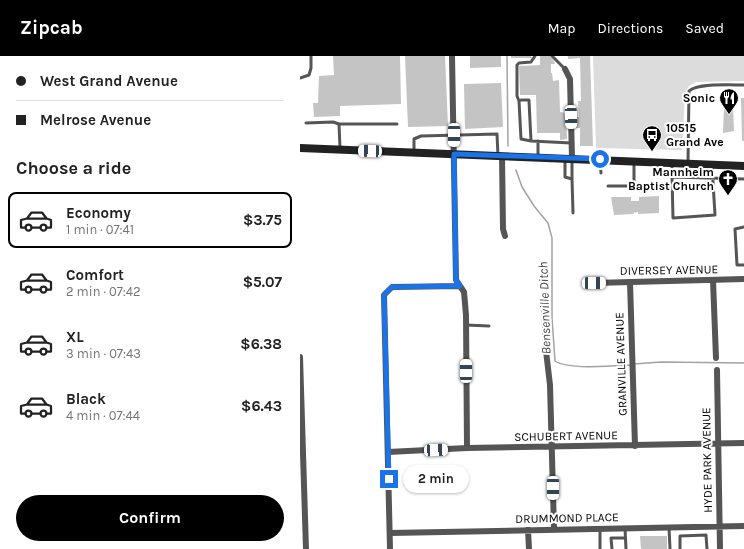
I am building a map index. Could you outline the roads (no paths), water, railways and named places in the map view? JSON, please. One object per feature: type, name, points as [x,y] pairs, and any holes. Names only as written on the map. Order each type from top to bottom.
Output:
[{"type":"main road","points":[[300,148],[744,166]]},
{"type":"street","points":[[452,56],[456,280],[464,292],[466,325],[467,448]]},
{"type":"street","points":[[565,70],[570,78],[572,143],[568,158]]},
{"type":"street","points":[[500,156],[503,229],[505,236]]},
{"type":"street","name":"DIVERSEY AVENUE","points":[[594,283],[744,279]]},
{"type":"street","points":[[713,280],[716,358]]},
{"type":"street","name":"GRANVILLE AVENUE","points":[[630,282],[635,446]]},
{"type":"street","points":[[390,549],[384,295],[392,287],[460,286]]},
{"type":"street","points":[[544,304],[553,447],[554,529]]},
{"type":"street","points":[[300,357],[302,512],[306,549]]},
{"type":"street","name":"HYDE PARK AVENUE","points":[[717,370],[720,549]]},
{"type":"street","name":"SCHUBERT AVENUE","points":[[388,452],[467,448],[744,443]]},
{"type":"street","name":"DRUMMOND PLACE","points":[[390,533],[744,526]]},
{"type":"street","points":[[528,530],[529,549]]},
{"type":"lane","points":[[300,78],[309,75],[311,68],[311,56]]},
{"type":"lane","points":[[535,56],[532,62],[519,63],[517,65],[517,96],[519,101],[521,139],[531,141],[572,143]]},
{"type":"lane","points":[[552,56],[565,70]]},
{"type":"lane","points":[[686,177],[689,91],[693,88],[701,86],[744,85]]},
{"type":"lane","points":[[519,101],[529,100],[531,141]]},
{"type":"lane","points":[[306,123],[333,122],[339,124],[397,124]]},
{"type":"lane","points":[[339,124],[341,150]]},
{"type":"lane","points":[[414,153],[414,141],[417,137],[497,134],[500,156]]},
{"type":"lane","points":[[538,141],[538,157]]},
{"type":"lane","points":[[568,158],[565,177],[572,179]]},
{"type":"lane","points":[[568,158],[572,179],[573,213]]},
{"type":"lane","points":[[600,159],[601,173]]},
{"type":"lane","points":[[634,161],[634,186]]},
{"type":"lane","points":[[672,162],[673,218],[714,215],[712,164]]},
{"type":"lane","points":[[672,177],[744,179]]},
{"type":"lane","points":[[608,186],[662,185]]},
{"type":"lane","points":[[744,227],[735,228],[737,265],[744,265]]},
{"type":"lane","points":[[466,325],[489,326]]},
{"type":"lane","points":[[669,527],[670,549]]},
{"type":"lane","points":[[600,528],[600,549]]},
{"type":"lane","points":[[625,528],[626,549]]},
{"type":"lane","points":[[680,549],[680,536],[706,535],[707,549]]},
{"type":"lane","points":[[612,549],[611,538],[625,538]]},
{"type":"waterway","name":"Bensenville Ditch","points":[[507,56],[508,146]]},
{"type":"waterway","name":"Bensenville Ditch","points":[[516,170],[522,187],[534,206],[548,223],[552,238],[552,318],[555,361],[570,366],[603,367],[631,365]]},
{"type":"waterway","name":"Bensenville Ditch","points":[[634,364],[661,362],[744,363]]},
{"type":"place","name":"Sonic","points":[[729,115]]},
{"type":"place","name":"10515 Grand Ave","points":[[652,152]]},
{"type":"place","name":"Mannheim Baptist Church","points":[[728,196]]}]
